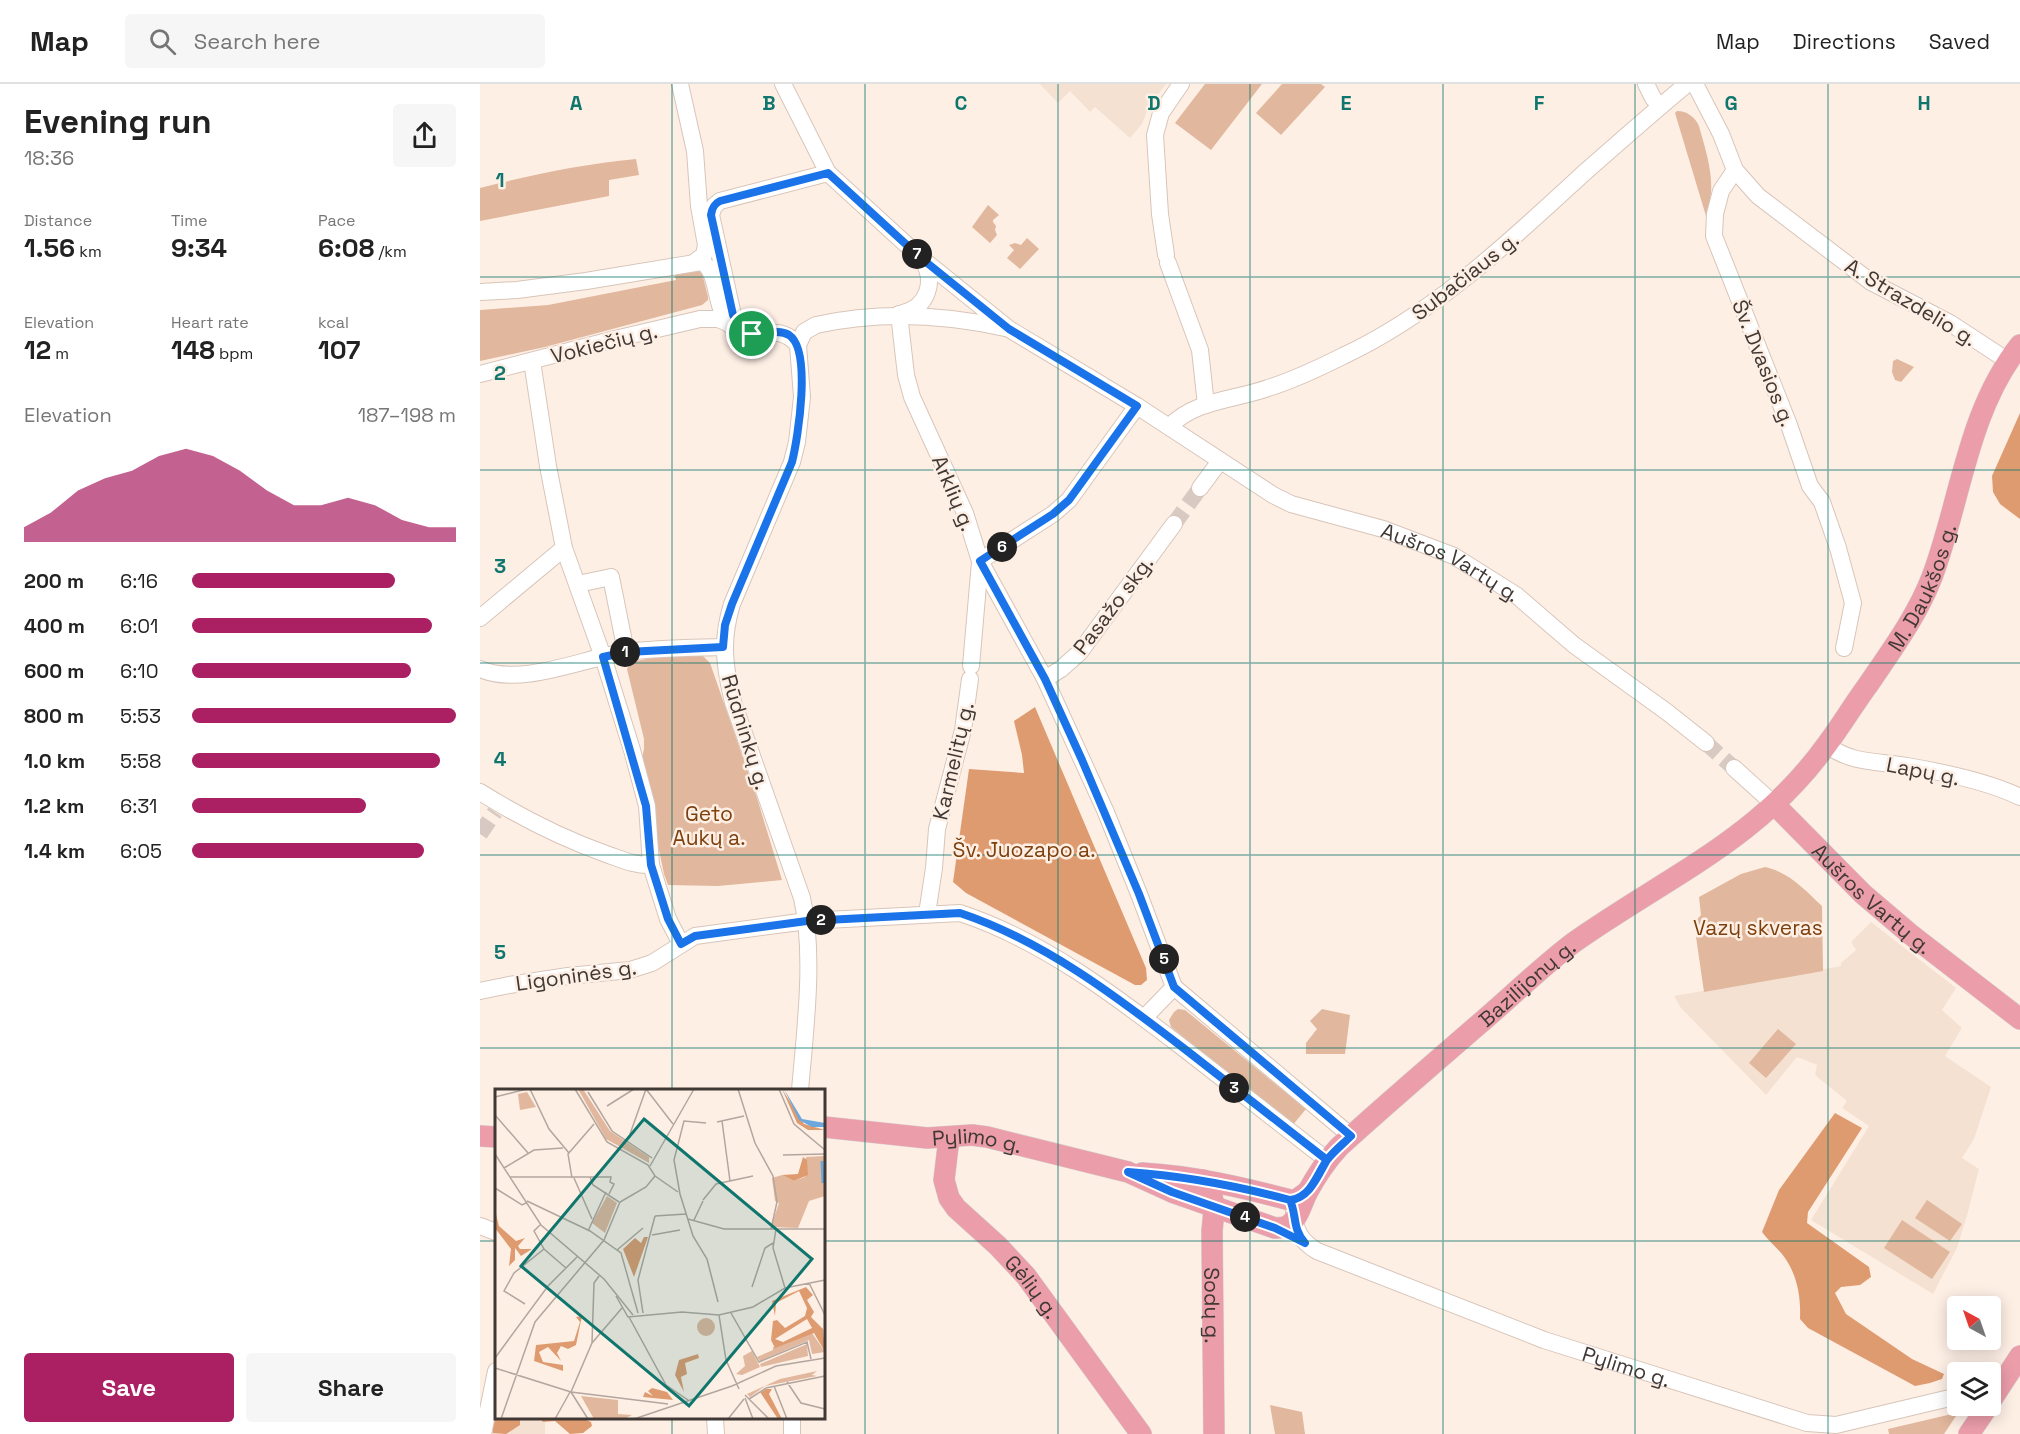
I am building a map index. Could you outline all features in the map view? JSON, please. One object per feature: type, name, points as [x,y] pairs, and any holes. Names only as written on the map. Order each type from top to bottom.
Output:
[{"type":"main road","name":"M. Daukšos g.","points":[[1774,805],[1827,745],[1895,646],[1917,608],[1932,578],[1976,428],[1994,383],[2014,353]]},
{"type":"main road","name":"Aušros Vartų g.","points":[[1774,805],[1863,894],[1910,934],[2020,1019]]},
{"type":"main road","name":"Bazilijonų g.","points":[[1292,1210],[1327,1160],[1351,1136],[1557,956],[1605,922],[1719,850],[1774,805]]},
{"type":"main road","name":"Pylimo g.","points":[[825,1127],[927,1138],[987,1137],[1128,1172],[1174,1175],[1234,1186],[1292,1210]]},
{"type":"main road","points":[[480,1136],[495,1137]]},
{"type":"main road","name":"Gėlių g.","points":[[949,1138],[944,1180],[949,1198],[956,1208],[998,1246],[1026,1276],[1141,1434]]},
{"type":"main road","name":"Pylimo g.","points":[[1128,1172],[1214,1208],[1292,1210]]},
{"type":"main road","name":"Sodų g.","points":[[1203,1180],[1214,1197],[1212,1231],[1214,1434]]},
{"type":"main road","points":[[2001,1385],[2020,1356]]},
{"type":"main road","points":[[1969,1434],[1981,1416]]},
{"type":"street","points":[[680,84],[695,152],[699,206],[706,245],[704,255],[696,261]]},
{"type":"street","points":[[783,84],[828,173],[921,258],[1009,329]]},
{"type":"street","points":[[1182,84],[1161,113],[1155,135],[1160,214],[1167,259],[1200,350],[1206,405]]},
{"type":"street","points":[[1647,84],[1653,98],[1660,106]]},
{"type":"street","name":"Subačiaus g.","points":[[1169,428],[1188,411],[1289,381],[1376,340],[1411,319],[1531,224],[1630,131],[1687,84]]},
{"type":"street","points":[[1695,84],[1721,134],[1735,170]]},
{"type":"street","name":"A. Strazdelio g.","points":[[1735,170],[1758,196],[1871,282],[2014,353]]},
{"type":"street","name":"Šv. Dvasios g.","points":[[1735,170],[1721,191],[1714,236],[1789,425],[1810,486],[1822,502],[1838,548],[1853,603],[1844,648]]},
{"type":"street","points":[[828,173],[720,201],[714,206],[711,215],[733,315],[740,327],[752,334],[783,332],[791,336],[798,345],[804,332],[816,325],[899,314],[950,318],[1009,329]]},
{"type":"street","points":[[899,314],[915,308],[927,295],[930,277],[921,258]]},
{"type":"street","points":[[480,292],[579,282],[696,261],[709,267],[719,307],[728,323]]},
{"type":"street","name":"Arklių g.","points":[[899,314],[906,375],[912,397],[965,513],[980,561],[1045,679],[1105,810],[1174,987]]},
{"type":"street","name":"Vokiečių g.","points":[[480,374],[700,319],[718,318],[735,330],[752,334]]},
{"type":"street","name":"Aušros Vartų g.","points":[[1009,329],[1137,406],[1273,495],[1291,504],[1383,529],[1454,556],[1516,595],[1574,645],[1706,743]]},
{"type":"street","name":"Rūdninkų g.","points":[[798,345],[802,397],[797,442],[792,462],[732,604],[725,625],[723,647],[726,673],[734,702],[802,898],[807,921],[805,1031],[800,1089]]},
{"type":"street","points":[[532,361],[548,466],[564,548],[603,657],[646,806],[651,865],[668,919],[681,944]]},
{"type":"street","points":[[980,561],[1053,514],[1069,500],[1137,406]]},
{"type":"street","points":[[1200,488],[1220,461]]},
{"type":"street","name":"Pasažo skg.","points":[[1045,679],[1061,669],[1080,652],[1174,524]]},
{"type":"street","points":[[480,618],[564,548]]},
{"type":"street","name":"Karmelitų g.","points":[[927,914],[937,829],[963,730],[980,561]]},
{"type":"street","points":[[578,584],[611,577],[627,652]]},
{"type":"street","points":[[480,669],[500,674],[537,672],[627,652],[723,647]]},
{"type":"street","name":"Lapų g.","points":[[1827,745],[1852,759],[1908,766],[1981,783],[2020,797]]},
{"type":"street","name":"Aušros Vartų g.","points":[[1734,768],[1774,805]]},
{"type":"street","points":[[480,792],[497,808],[555,834],[628,862],[651,865]]},
{"type":"street","name":"Ligoninės g.","points":[[480,991],[568,976],[630,970],[652,963],[695,936],[807,921],[960,913],[1011,934],[1090,980],[1144,1018],[1327,1160]]},
{"type":"street","points":[[1144,1018],[1174,987],[1351,1136]]},
{"type":"street","name":"Pylimo g.","points":[[1292,1210],[1305,1243],[1317,1251],[1544,1340],[1807,1423],[1836,1425],[1947,1399]]},
{"type":"street","points":[[480,1226],[495,1232]]},
{"type":"street","points":[[483,1434],[495,1376]]},
{"type":"street","points":[[715,1419],[716,1434]]},
{"type":"shaded area","points":[[1040,84],[1166,84],[1149,106],[1142,124],[1130,138],[1095,107],[1090,112],[1070,91],[1058,103]]},
{"type":"shaded area","points":[[1871,922],[1956,988],[1942,1010],[1962,1028],[1945,1056],[1991,1087],[1974,1139],[1962,1158],[1979,1169],[1968,1212],[1957,1248],[1933,1294],[1811,1220],[1869,1126],[1842,1108],[1847,1101],[1815,1075],[1817,1065],[1797,1057],[1766,1095],[1681,1008],[1674,996],[1841,966],[1841,963],[1856,950],[1851,942]]},
{"type":"shaded area","points":[[495,1416],[495,1419],[545,1419],[545,1434],[491,1434]]},
{"type":"green space","points":[[1205,84],[1262,84],[1211,150],[1175,123]]},
{"type":"green space","points":[[1282,84],[1321,84],[1325,87],[1281,135],[1256,113]]},
{"type":"green space","points":[[1677,111],[1693,117],[1699,126],[1708,159],[1711,182],[1706,216],[1675,113]]},
{"type":"green space","points":[[636,159],[639,175],[609,180],[609,196],[480,221],[480,188],[557,170]]},
{"type":"green space","points":[[988,205],[999,215],[993,220],[997,235],[990,243],[972,227]]},
{"type":"green space","points":[[1027,238],[1039,249],[1020,269],[1007,258],[1014,250],[1009,245],[1015,243],[1021,245]]},
{"type":"green space","points":[[695,266],[702,273],[708,297],[702,305],[545,347],[480,361],[480,310],[548,305],[676,280],[673,269]]},
{"type":"green space","points":[[1897,359],[1914,367],[1901,382],[1895,380],[1892,372],[1893,361]]},
{"type":"green space","points":[[2020,413],[2020,519],[2000,504],[1993,492],[1992,476]]},
{"type":"green space","name":"Geto Aukų a.","points":[[701,654],[710,663],[757,798],[782,880],[718,886],[668,885],[664,874],[641,763],[644,739],[627,669],[631,662],[657,657]]},
{"type":"green space","name":"Šv. Juozapo a.","points":[[1035,707],[1146,968],[1147,980],[1141,985],[1135,985],[966,893],[953,882],[969,769],[1024,773],[1014,721]]},
{"type":"green space","name":"Vazų skveras","points":[[1765,867],[1789,877],[1822,906],[1823,971],[1704,992],[1694,923],[1701,915],[1699,897],[1741,874]]},
{"type":"green space","points":[[1178,1009],[1185,1010],[1306,1109],[1292,1126],[1171,1027],[1169,1020]]},
{"type":"green space","points":[[1322,1009],[1350,1015],[1345,1054],[1306,1054],[1306,1043],[1317,1029],[1310,1021]]},
{"type":"green space","points":[[1778,1029],[1796,1044],[1766,1078],[1749,1063]]},
{"type":"green space","points":[[1835,1113],[1862,1128],[1808,1212],[1807,1223],[1869,1267],[1871,1277],[1860,1285],[1841,1287],[1835,1293],[1846,1314],[1912,1359],[1944,1374],[1942,1379],[1915,1386],[1808,1328],[1800,1319],[1799,1293],[1795,1277],[1782,1254],[1762,1232],[1779,1190]]},
{"type":"green space","points":[[1927,1200],[1962,1224],[1950,1241],[1915,1218]]},
{"type":"green space","points":[[1902,1220],[1950,1252],[1932,1279],[1884,1248]]},
{"type":"green space","points":[[1270,1405],[1302,1412],[1305,1434],[1275,1434]]},
{"type":"green space","points":[[495,1407],[495,1419],[520,1419],[520,1425],[506,1434],[493,1433],[492,1420]]},
{"type":"green space","points":[[1947,1415],[1956,1416],[1944,1434],[1889,1434],[1888,1429]]},
{"type":"green space","points":[[541,1419],[584,1419],[591,1422],[592,1426],[583,1433],[570,1434],[555,1421],[543,1422]]},
{"type":"tunnel","points":[[1174,524],[1200,488]]},
{"type":"tunnel","points":[[1706,743],[1734,768]]},
{"type":"tunnel","points":[[480,834],[495,812]]},
{"type":"route","points":[[752,334],[740,327],[733,315],[711,210],[720,201],[828,173],[921,258],[1009,329],[1137,406],[1069,500],[1053,514],[980,561],[1045,679],[1105,810],[1174,987],[1351,1136],[1327,1160],[1307,1192],[1301,1197],[1296,1200],[1290,1200],[1298,1235],[1305,1243],[1275,1228],[1172,1192],[1128,1172],[1174,1175],[1296,1200],[1307,1192],[1327,1160],[1144,1018],[1090,980],[1011,934],[960,913],[927,914],[807,921],[695,936],[681,944],[668,919],[651,865],[646,806],[632,750],[603,657],[627,652],[723,647],[725,625],[732,604],[792,462],[797,442],[802,397],[798,345],[791,336],[783,332],[752,334]]}]
